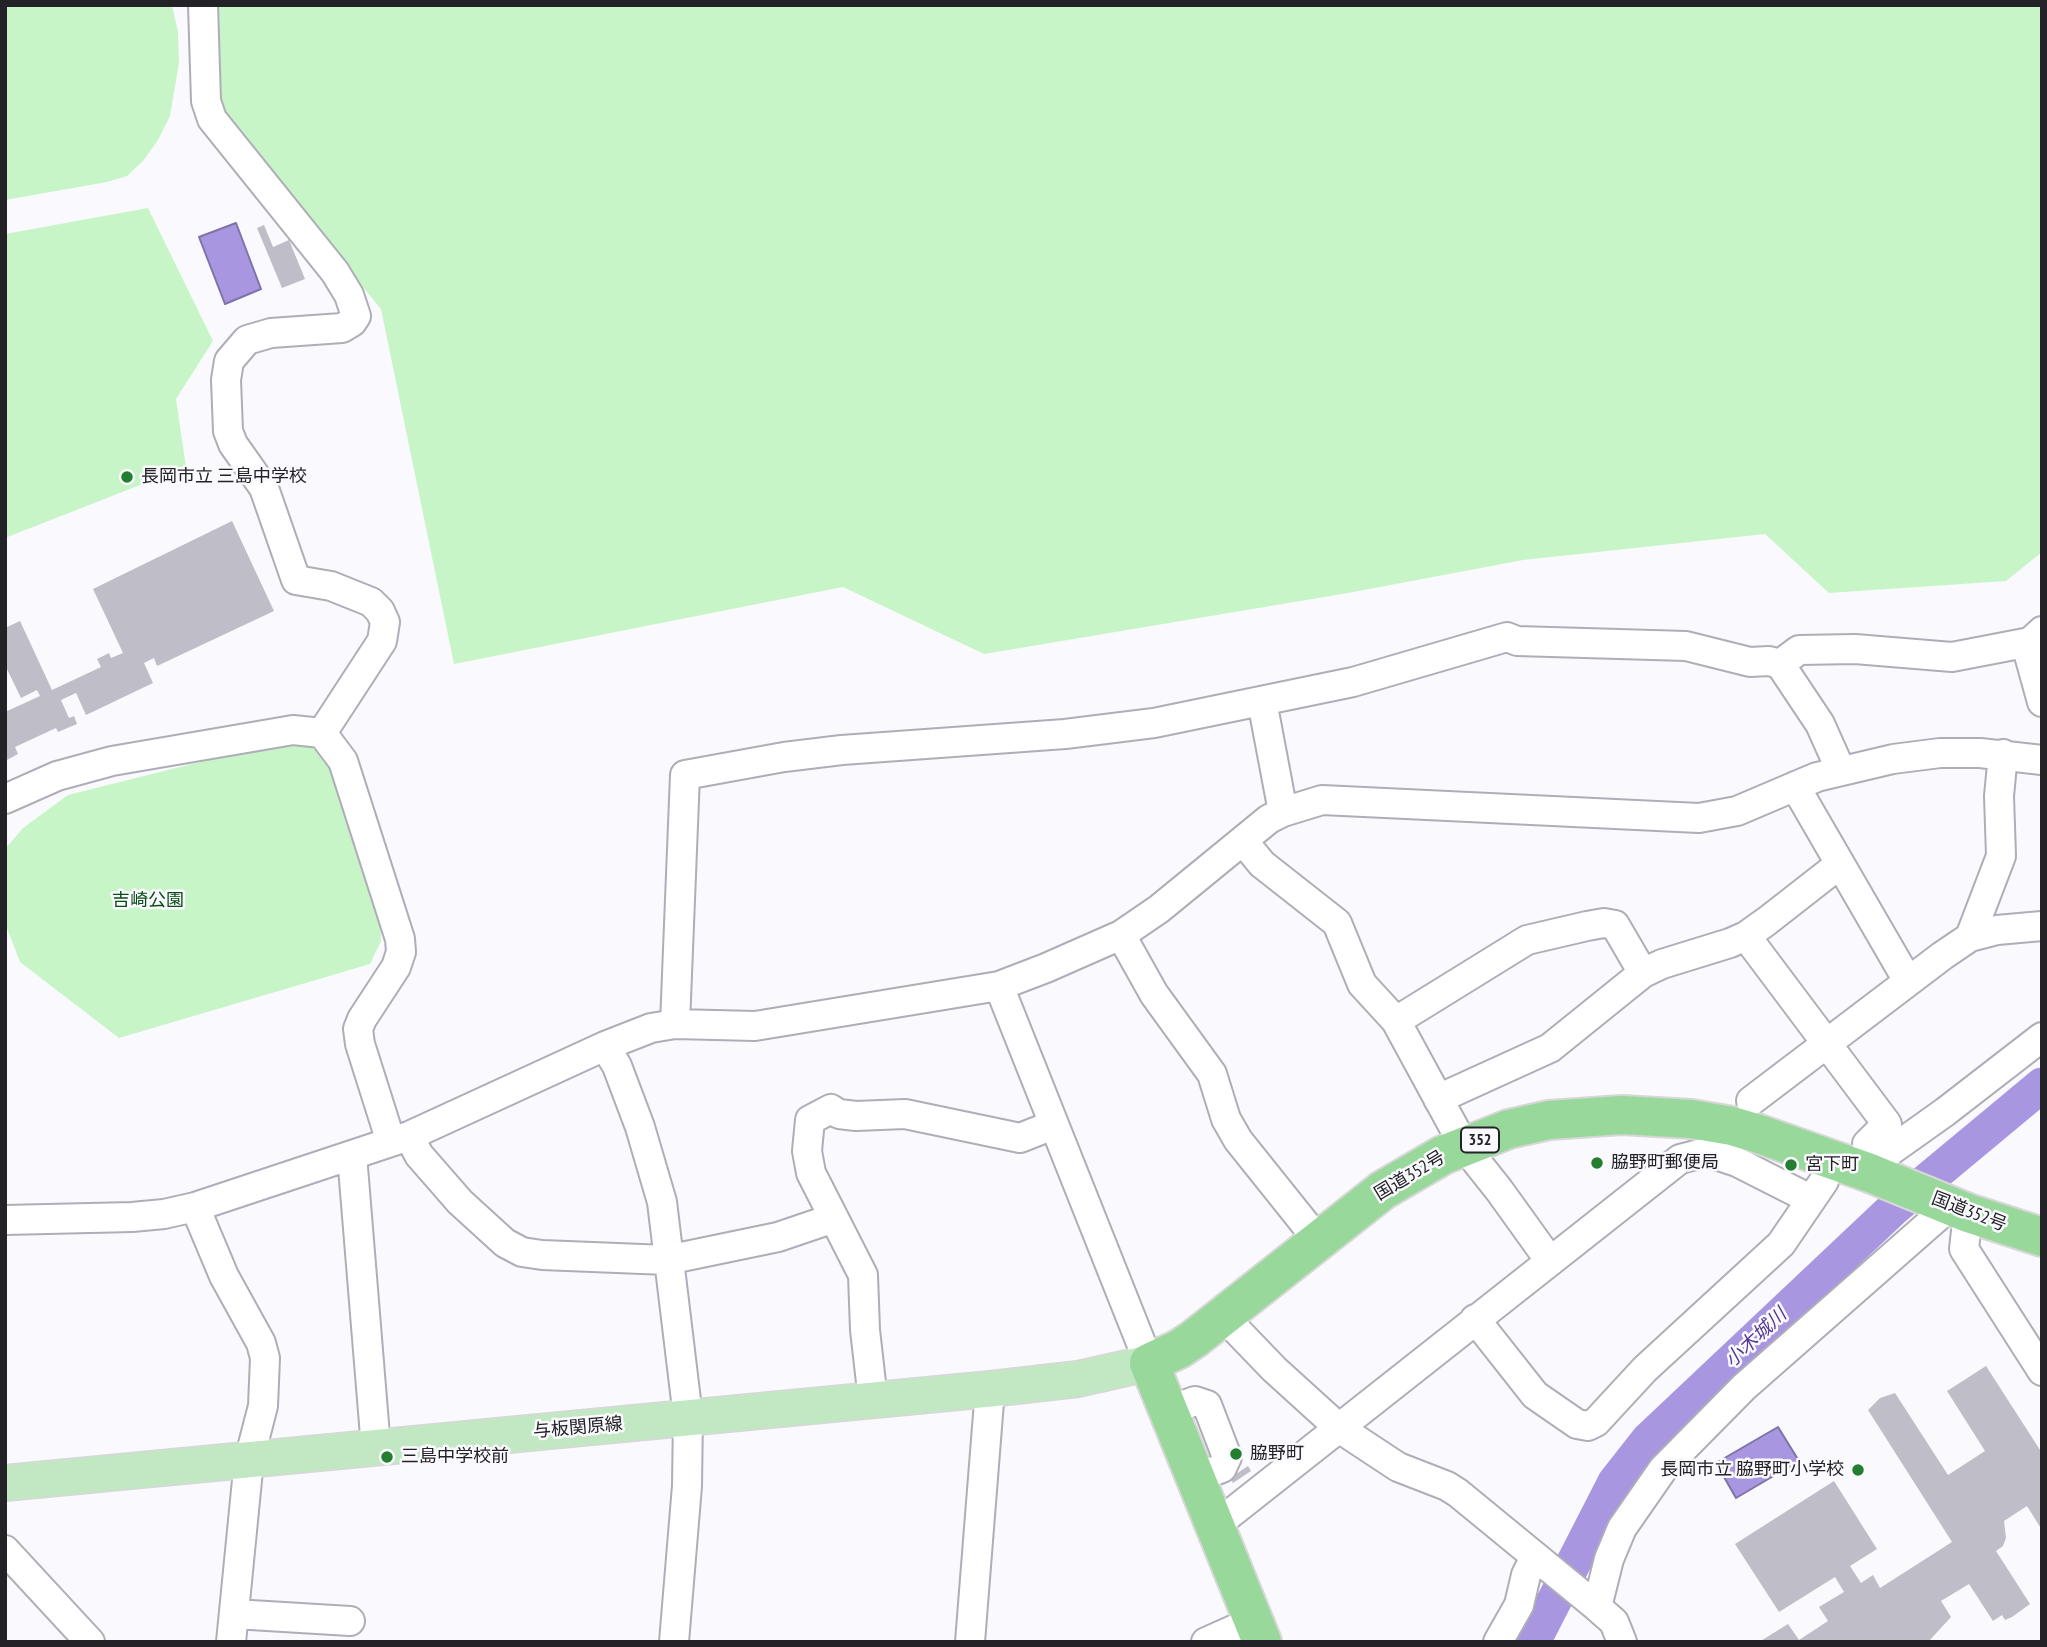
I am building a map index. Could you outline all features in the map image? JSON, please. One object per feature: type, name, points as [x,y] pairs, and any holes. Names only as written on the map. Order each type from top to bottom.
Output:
[{"type":"highway","name":"国道352号","points":[[1149,1363],[1179,1349],[1223,1317],[1382,1190],[1464,1146],[1509,1129],[1549,1120],[1589,1116],[1659,1115],[1732,1126],[1866,1163],[1952,1206],[2042,1237]]},
{"type":"highway","points":[[1149,1363],[1258,1631]]},
{"type":"main road","name":"与板関原線","points":[[5,1483],[990,1389],[1078,1379],[1149,1363]]},
{"type":"street","points":[[203,5],[206,101],[212,118],[335,272],[349,295],[356,316],[342,328],[271,332],[247,340],[229,361],[226,380],[228,432],[233,444],[264,488],[296,580],[331,586],[371,602],[380,611],[385,622],[382,641],[322,733]]},
{"type":"street","points":[[675,1024],[685,775],[784,757],[842,750],[1065,734],[1154,723],[1353,682],[1507,637],[1517,641],[1686,646],[1750,662],[1780,664],[1819,724],[1842,771]]},
{"type":"street","points":[[1780,664],[1798,650],[1855,649],[1952,657],[2036,637]]},
{"type":"street","points":[[2036,637],[2029,655],[2042,702]]},
{"type":"street","points":[[1262,701],[1283,812]]},
{"type":"street","points":[[5,799],[57,776],[112,761],[293,730],[322,733],[343,761],[400,939],[401,952],[396,967],[358,1029],[360,1044],[400,1139],[419,1155],[460,1202],[505,1243],[522,1252],[542,1255],[667,1260],[778,1237],[834,1218]]},
{"type":"street","points":[[5,1220],[132,1217],[195,1207],[400,1139],[605,1046],[651,1028],[675,1024],[755,1026],[999,986],[1121,935],[1159,909],[1269,819],[1322,800],[1699,818],[1737,811],[1795,786],[1893,759],[1940,754],[2003,754],[2042,760]]},
{"type":"street","points":[[1970,937],[2001,856],[1999,796],[2003,754]]},
{"type":"street","points":[[1795,786],[1909,981]]},
{"type":"street","points":[[1243,841],[1262,864],[1337,923],[1362,984],[1396,1021],[1464,1146],[1550,1261]]},
{"type":"street","points":[[1438,1099],[1549,1048],[1643,973],[1746,936],[1840,864]]},
{"type":"street","points":[[1396,1021],[1527,940],[1587,926],[1604,923],[1615,925],[1643,973]]},
{"type":"street","points":[[1751,1101],[1970,937],[1997,930],[2042,926]]},
{"type":"street","points":[[1121,935],[1154,993],[1212,1074],[1226,1119],[1238,1140],[1318,1240]]},
{"type":"street","points":[[1746,936],[1887,1124],[1866,1163]]},
{"type":"street","points":[[999,986],[1149,1363]]},
{"type":"street","points":[[1866,1163],[1945,1112],[2042,1037]]},
{"type":"street","points":[[605,1046],[617,1066],[640,1127],[662,1202],[688,1417],[687,1486],[674,1642]]},
{"type":"street","points":[[873,1400],[865,1330],[863,1275],[811,1173],[807,1151],[810,1120],[831,1109],[839,1114],[856,1116],[905,1114],[1020,1138],[1053,1125]]},
{"type":"street","points":[[1216,1525],[1272,1484],[1339,1428],[1684,1151],[1716,1155],[1817,1190],[1781,1244],[1644,1369],[1597,1422],[1588,1426],[1577,1424],[1535,1395],[1475,1319]]},
{"type":"street","points":[[352,1155],[376,1448]]},
{"type":"street","points":[[1594,1605],[1622,1528],[1663,1469],[1744,1388],[1952,1206],[1964,1249],[2038,1359]]},
{"type":"street","points":[[195,1207],[224,1276],[261,1343],[265,1358],[263,1406],[249,1460],[233,1628],[350,1621]]},
{"type":"street","points":[[1223,1317],[1339,1428],[1398,1467],[1458,1493],[1614,1622],[1622,1642]]},
{"type":"street","points":[[970,1642],[990,1389]]},
{"type":"street","points":[[5,1550],[90,1642]]},
{"type":"street","points":[[1497,1642],[1519,1605],[1526,1575],[1538,1559]]},
{"type":"street","points":[[1206,1642],[1258,1631]]},
{"type":"green space","points":[[5,5],[172,5],[178,32],[179,63],[170,116],[143,161],[127,176],[5,200]]},
{"type":"green space","points":[[216,5],[2042,5],[2042,552],[2006,581],[1829,593],[1765,534],[1523,560],[1348,593],[984,654],[843,587],[454,664],[381,309],[217,111]]},
{"type":"green space","points":[[148,208],[213,341],[176,399],[186,467],[5,538],[5,234]]},
{"type":"green space","name":"吉崎公園","points":[[292,739],[301,740],[323,752],[334,767],[380,907],[381,941],[370,964],[119,1038],[20,962],[5,923],[5,849],[23,828],[68,795]]},
{"type":"shaded area","points":[[236,223],[261,289],[225,304],[199,237]]},
{"type":"shaded area","points":[[1778,1427],[1799,1461],[1736,1498],[1716,1463]]},
{"type":"building","points":[[264,225],[273,247],[289,240],[305,279],[282,288],[257,228]]},
{"type":"building","points":[[232,521],[274,611],[157,666],[154,658],[144,663],[153,683],[86,715],[76,693],[61,700],[69,718],[74,716],[77,724],[58,732],[56,728],[15,747],[18,754],[5,761],[5,712],[40,696],[37,690],[21,698],[5,665],[5,628],[20,621],[52,690],[101,667],[97,659],[109,653],[111,658],[123,653],[93,589]]},
{"type":"building","points":[[1986,1366],[2042,1453],[2042,1530],[2027,1506],[2004,1521],[2006,1538],[2003,1546],[1996,1551],[2030,1604],[2012,1617],[2005,1620],[2002,1615],[1993,1621],[1969,1584],[1941,1601],[1951,1617],[1928,1642],[1759,1642],[1788,1624],[1799,1640],[1828,1621],[1819,1607],[1844,1592],[1835,1577],[1779,1612],[1735,1544],[1834,1481],[1877,1549],[1850,1566],[1861,1583],[1873,1575],[1880,1588],[1952,1542],[1868,1410],[1880,1398],[1895,1393],[1948,1475],[1985,1451],[1947,1391]]},
{"type":"building","points":[[1248,1466],[1251,1471],[1233,1483],[1230,1478]]},
{"type":"waterway","name":"小木城川","points":[[1533,1642],[1615,1482],[1648,1440],[1894,1208],[2042,1085]]},
{"type":"place","name":"長岡市立 三島中学校","points":[[127,477]]},
{"type":"place","name":"脇野町郵便局","points":[[1597,1163]]},
{"type":"place","name":"宮下町","points":[[1791,1165]]},
{"type":"place","name":"脇野町","points":[[1236,1454]]},
{"type":"place","name":"三島中学校前","points":[[387,1457]]},
{"type":"place","name":"長岡市立 脇野町小学校","points":[[1858,1470]]}]
